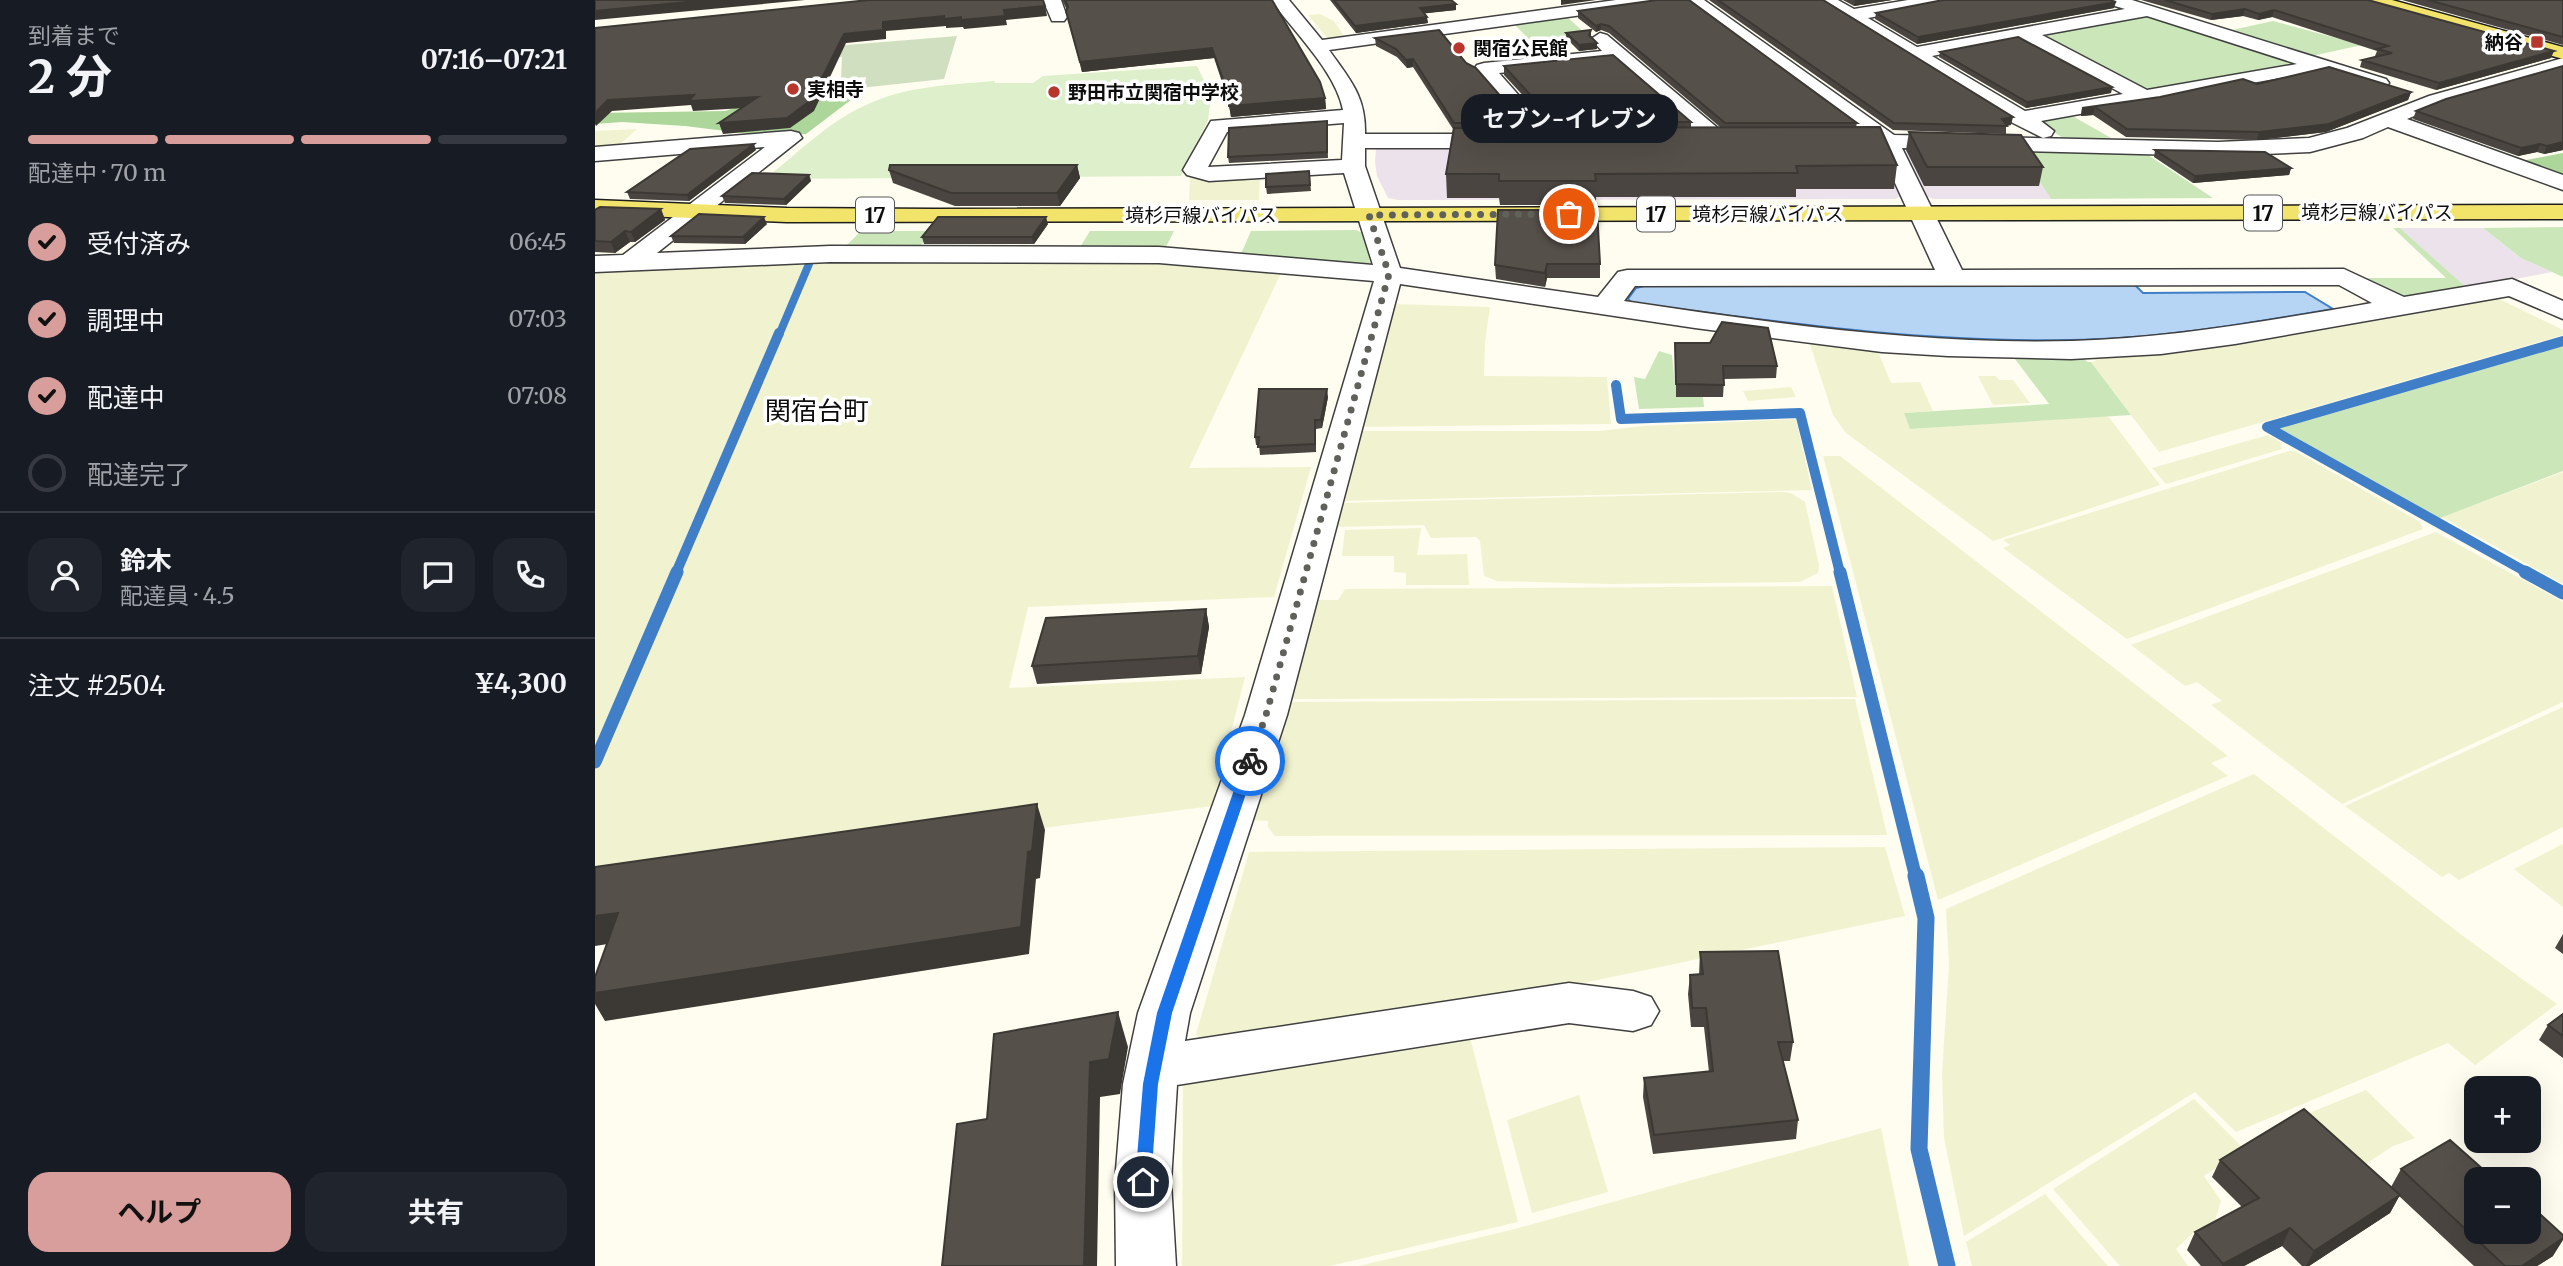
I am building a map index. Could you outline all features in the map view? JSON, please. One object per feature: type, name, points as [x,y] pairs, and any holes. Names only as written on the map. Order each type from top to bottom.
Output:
[{"type":"main road","points":[[2372,0],[2563,53]]},
{"type":"main road","name":"境杉戸線バイパス","points":[[595,207],[934,216],[2563,212]]},
{"type":"street","points":[[1146,1266],[1143,1182],[1154,1067],[1164,1013],[1266,715],[1389,274],[1353,166],[1356,141],[1351,97],[1317,46],[1280,0]]},
{"type":"street","points":[[1317,46],[1655,0]]},
{"type":"street","points":[[1693,0],[1887,140],[1952,277]]},
{"type":"street","points":[[1826,0],[2065,145]]},
{"type":"street","points":[[1851,15],[1940,0]]},
{"type":"street","points":[[2114,0],[2436,100]]},
{"type":"street","points":[[1570,11],[1718,141]]},
{"type":"street","points":[[1915,53],[2146,11]]},
{"type":"street","points":[[2023,33],[2143,96]]},
{"type":"street","points":[[1548,141],[1484,69],[1619,55]]},
{"type":"street","points":[[1809,140],[2218,149],[2285,148],[2333,140],[2436,100],[2563,64]]},
{"type":"street","points":[[2021,118],[2321,65]]},
{"type":"street","points":[[1353,166],[1209,174],[1195,170],[1219,126],[1355,116]]},
{"type":"street","points":[[2389,120],[2563,183]]},
{"type":"street","points":[[595,154],[791,138],[630,262]]},
{"type":"street","points":[[1356,141],[1574,141]]},
{"type":"street","points":[[1692,141],[1744,141]]},
{"type":"street","points":[[595,264],[830,254],[1121,254],[1389,274],[1605,307],[1882,343],[2071,350],[2161,345],[2223,337],[2512,287],[2563,311]]},
{"type":"street","points":[[1605,307],[1627,278],[1952,277],[2344,277],[2399,306]]},
{"type":"street","points":[[2138,288],[2325,288],[2313,277]]},
{"type":"street","points":[[1154,1067],[1569,1003],[1633,1011]]},
{"type":"shaded area","points":[[1879,146],[1902,196],[1895,199],[1398,200],[1388,198],[1377,176],[1375,162],[1376,148]]},
{"type":"shaded area","points":[[1902,147],[2017,147],[2051,199],[1934,199],[1925,196]]},
{"type":"shaded area","points":[[2400,228],[2483,228],[2521,258],[2552,272],[2467,288]]},
{"type":"green space","points":[[1320,14],[1334,21],[1345,38],[1329,40],[1308,15]]},
{"type":"green space","points":[[2144,15],[2299,65],[2151,90],[2140,89],[2040,37],[2041,34]]},
{"type":"green space","points":[[1566,16],[1587,35],[1530,40],[1512,22]]},
{"type":"green space","points":[[2273,21],[2362,45],[2307,57],[2223,32]]},
{"type":"green space","points":[[957,36],[944,79],[860,88],[859,85],[865,84],[866,77],[841,79],[842,57],[819,59],[822,47]]},
{"type":"green space","name":"野田市立関宿中学校","points":[[1197,66],[1211,95],[1208,120],[1181,176],[765,179],[839,120],[866,105],[897,94],[929,87],[994,81],[1033,83],[1043,76]]},
{"type":"green space","points":[[860,93],[806,134],[766,136],[685,126],[622,122],[595,124],[595,113],[725,111],[744,105]]},
{"type":"green space","points":[[2067,113],[2120,143],[2065,139],[2037,122]]},
{"type":"green space","points":[[637,129],[619,145],[595,146],[595,131]]},
{"type":"green space","points":[[2017,147],[2142,151],[2213,198],[2051,199]]},
{"type":"green space","points":[[2563,153],[2563,176],[2521,161]]},
{"type":"green space","points":[[1260,175],[1259,200],[1189,200],[1190,178]]},
{"type":"green space","points":[[2563,227],[2563,277],[2521,258],[2483,228]]},
{"type":"green space","points":[[2393,228],[2400,228],[2467,288],[2407,298],[2393,296],[2361,278],[2446,278]]},
{"type":"green space","points":[[1356,230],[1365,234],[1370,263],[1359,267],[1240,256],[1251,231]]},
{"type":"green space","points":[[861,231],[932,231],[918,249],[844,248]]},
{"type":"green space","points":[[1090,231],[1174,231],[1164,251],[1079,249]]},
{"type":"green space","points":[[812,261],[1119,261],[1281,273],[1189,468],[1311,467],[1274,597],[1028,607],[1009,688],[1245,677],[1212,806],[595,886],[595,270]]},
{"type":"green space","points":[[2493,296],[2563,330],[2563,335],[2159,452],[2091,362],[2096,361],[2091,355]]},
{"type":"green space","points":[[1394,304],[1490,307],[1484,376],[1607,377],[1611,424],[1355,427]]},
{"type":"green space","points":[[1809,341],[1877,349],[1891,383],[1920,382],[1933,411],[1904,413],[1910,429],[2108,416],[2160,485],[1993,541],[1846,433],[1833,415]]},
{"type":"green space","points":[[2563,343],[2563,471],[2435,520],[2271,427]]},
{"type":"green space","points":[[1659,351],[1672,355],[1676,396],[1703,397],[1704,407],[1639,409],[1634,377],[1645,379]]},
{"type":"green space","points":[[2012,355],[2083,356],[2087,362],[2091,362],[2131,415],[1910,429],[1904,413],[2049,404]]},
{"type":"green space","points":[[1978,376],[2013,380],[2030,403],[1993,405]]},
{"type":"green space","points":[[1791,387],[1796,397],[1748,401],[1743,391]]},
{"type":"green space","points":[[1796,419],[1812,490],[1340,501],[1354,431],[1599,431],[1644,426]]},
{"type":"green space","points":[[2268,435],[2280,442],[2282,449],[2166,484],[2152,468]]},
{"type":"green space","points":[[2295,451],[2420,522],[2423,529],[2127,639],[2003,548],[2010,545],[2003,540]]},
{"type":"green space","points":[[1823,456],[1840,456],[2228,756],[2211,763],[2228,776],[1938,900]]},
{"type":"green space","points":[[2563,472],[2563,584],[2442,517]]},
{"type":"green space","points":[[1791,493],[1805,502],[1819,565],[1818,573],[1800,582],[1610,584],[1497,581],[1484,576],[1480,541],[1476,537],[1431,538],[1424,525],[1334,527],[1339,503]]},
{"type":"green space","points":[[1421,528],[1417,555],[1467,554],[1469,585],[1406,585],[1406,573],[1394,572],[1394,556],[1342,556],[1345,530]]},
{"type":"green space","points":[[2436,532],[2563,602],[2563,702],[2342,804],[2211,705],[2222,701],[2197,682],[2185,686],[2131,645]]},
{"type":"green space","points":[[1832,586],[1857,697],[1287,699],[1318,600],[1338,600],[1345,589]]},
{"type":"green space","points":[[1855,699],[1887,835],[1275,836],[1268,827],[1268,821],[1248,820],[1290,702]]},
{"type":"green space","points":[[2563,707],[2563,827],[2459,880],[2449,873],[2442,877],[2345,806]]},
{"type":"green space","points":[[2254,774],[2463,936],[2557,1004],[2475,1065],[2448,1043],[2236,1132],[2195,1092],[1964,1236],[1944,1138],[1942,1074],[1949,964],[1946,909]]},
{"type":"green space","points":[[2563,844],[2563,907],[2514,869]]},
{"type":"green space","points":[[1885,847],[1905,916],[1511,998],[1202,1040],[1196,1034],[1249,852]]},
{"type":"green space","points":[[1468,1030],[1518,1222],[1330,1266],[1182,1266],[1183,1084]]},
{"type":"green space","points":[[2366,1090],[2415,1138],[2393,1146],[2352,1173],[2294,1119]]},
{"type":"green space","points":[[1579,1095],[1608,1192],[1532,1213],[1507,1120]]},
{"type":"green space","points":[[2194,1099],[2244,1149],[2204,1176],[2221,1201],[2211,1234],[2194,1232],[2176,1249],[2188,1266],[2120,1266],[2053,1189]]},
{"type":"green space","points":[[1881,1128],[1909,1266],[1359,1266],[1515,1229]]},
{"type":"green space","points":[[2045,1194],[2108,1266],[1972,1266],[1966,1242]]},
{"type":"water","points":[[2135,285],[2143,293],[2305,292],[2333,309],[2169,334],[2103,339],[2015,340],[1850,330],[1632,303],[1628,299],[1636,288],[1644,286]]},
{"type":"building","points":[[595,0],[708,0],[595,11]]},
{"type":"building","points":[[869,0],[1043,0],[1045,6],[1004,10],[1005,16],[961,20],[961,17],[944,19],[944,16],[883,22],[883,30],[844,34],[811,100],[787,118],[719,123],[758,97],[689,101],[694,95],[608,100],[595,113],[595,28]]},
{"type":"building","points":[[1065,0],[1272,0],[1320,82],[1325,98],[1229,106],[1229,97],[1212,48],[1080,62]]},
{"type":"building","points":[[1334,0],[1451,0],[1456,4],[1420,8],[1427,17],[1355,26]]},
{"type":"building","points":[[1657,0],[1689,0],[1857,123],[1725,123],[1609,26],[1596,26],[1578,11]]},
{"type":"building","points":[[1718,0],[1823,0],[2013,117],[2002,119],[2007,126],[1894,123]]},
{"type":"building","points":[[1943,0],[2116,2],[1918,37],[1876,13]]},
{"type":"building","points":[[2165,0],[2368,0],[2554,51],[2439,83],[2362,60],[2392,53],[2377,49],[2388,46],[2274,10],[2259,14],[2245,9],[2212,14]]},
{"type":"building","points":[[2428,0],[2563,0],[2563,37]]},
{"type":"building","points":[[1439,30],[1466,63],[1476,68],[1524,123],[1454,123],[1413,59],[1406,60],[1396,49],[1375,38]]},
{"type":"building","points":[[1591,30],[1589,35],[1597,43],[1579,45],[1566,33]]},
{"type":"building","points":[[2018,37],[2112,87],[2027,102],[1940,52]]},
{"type":"building","points":[[1613,55],[1691,122],[1555,122],[1504,66]]},
{"type":"building","points":[[2563,66],[2563,142],[2521,148],[2416,111],[2446,99]]},
{"type":"building","points":[[2329,67],[2411,92],[2329,124],[2259,132],[2127,129],[2095,107],[2082,108],[2160,97],[2243,79],[2257,84]]},
{"type":"building","points":[[1327,121],[1327,152],[1228,157],[1229,128]]},
{"type":"building","points":[[1880,127],[1897,165],[1796,166],[1798,173],[1595,174],[1596,181],[1499,181],[1499,174],[1446,174],[1454,128]]},
{"type":"building","points":[[1909,132],[2021,135],[2043,167],[1927,167]]},
{"type":"building","points":[[754,144],[687,195],[627,192],[690,149]]},
{"type":"building","points":[[2155,150],[2265,152],[2291,168],[2195,176]]},
{"type":"building","points":[[890,165],[1077,165],[1057,193],[951,193],[889,170]]},
{"type":"building","points":[[1309,171],[1310,185],[1266,187],[1266,174]]},
{"type":"building","points":[[752,173],[809,175],[784,199],[722,196]]},
{"type":"building","points":[[600,207],[661,209],[631,232],[625,231],[611,242],[595,241],[595,210]]},
{"type":"building","points":[[1498,210],[1597,210],[1600,264],[1547,264],[1545,273],[1495,265]]},
{"type":"building","points":[[699,214],[764,217],[743,237],[671,236]]},
{"type":"building","points":[[938,217],[1046,217],[1032,237],[922,237]]},
{"type":"building","points":[[1722,322],[1768,328],[1777,366],[1723,366],[1724,385],[1676,384],[1675,343],[1710,343]]},
{"type":"building","points":[[1259,389],[1327,389],[1321,420],[1315,420],[1315,444],[1258,447],[1259,437],[1255,437]]},
{"type":"building","points":[[1206,609],[1198,656],[1032,666],[1046,618]]},
{"type":"building","points":[[1037,804],[1032,851],[1028,852],[1021,927],[595,993],[595,977],[618,913],[595,916],[595,867]]},
{"type":"building","points":[[1778,951],[1793,1042],[1778,1042],[1798,1120],[1654,1135],[1644,1078],[1713,1071],[1706,1008],[1692,1008],[1690,975],[1703,974],[1700,952]]},
{"type":"building","points":[[1118,1012],[1109,1059],[1090,1062],[1084,1266],[942,1266],[957,1124],[987,1119],[994,1034]]},
{"type":"building","points":[[2563,1014],[2563,1036],[2548,1025]]},
{"type":"building","points":[[2304,1109],[2400,1195],[2314,1251],[2290,1228],[2223,1264],[2195,1232],[2259,1198],[2220,1160]]},
{"type":"building","points":[[2450,1140],[2480,1167],[2464,1167],[2464,1228],[2401,1169]]},
{"type":"building","points":[[2541,1215],[2563,1235],[2563,1238],[2522,1266],[2505,1266],[2481,1244],[2541,1244]]},
{"type":"waterway","points":[[779,335],[809,264]]},
{"type":"waterway","points":[[676,573],[779,333]]},
{"type":"waterway","points":[[2528,573],[2267,427],[2563,341]]},
{"type":"waterway","points":[[1616,385],[1621,419],[1800,413],[1840,573]]},
{"type":"waterway","points":[[595,762],[677,572]]},
{"type":"waterway","points":[[1840,572],[1916,878]]},
{"type":"waterway","points":[[2525,572],[2563,593]]},
{"type":"waterway","points":[[1916,876],[1926,918],[1919,1149],[1947,1266]]},
{"type":"way so far","points":[[1250,761],[1266,715],[1389,274],[1369,215],[1569,214]]},
{"type":"place","name":"納谷","points":[[2537,42]]},
{"type":"place","name":"関宿公民館","points":[[1459,48]]},
{"type":"place","name":"実相寺","points":[[793,89]]},
{"type":"place","name":"野田市立関宿中学校","points":[[1054,92]]},
{"type":"place","name":"セブン-イレブン","points":[[1569,214]]},
{"type":"district","name":"関宿台町","points":[[817,410]]},
{"type":"route","points":[[1143,1182],[1150,1084],[1164,1013],[1250,761]]}]
